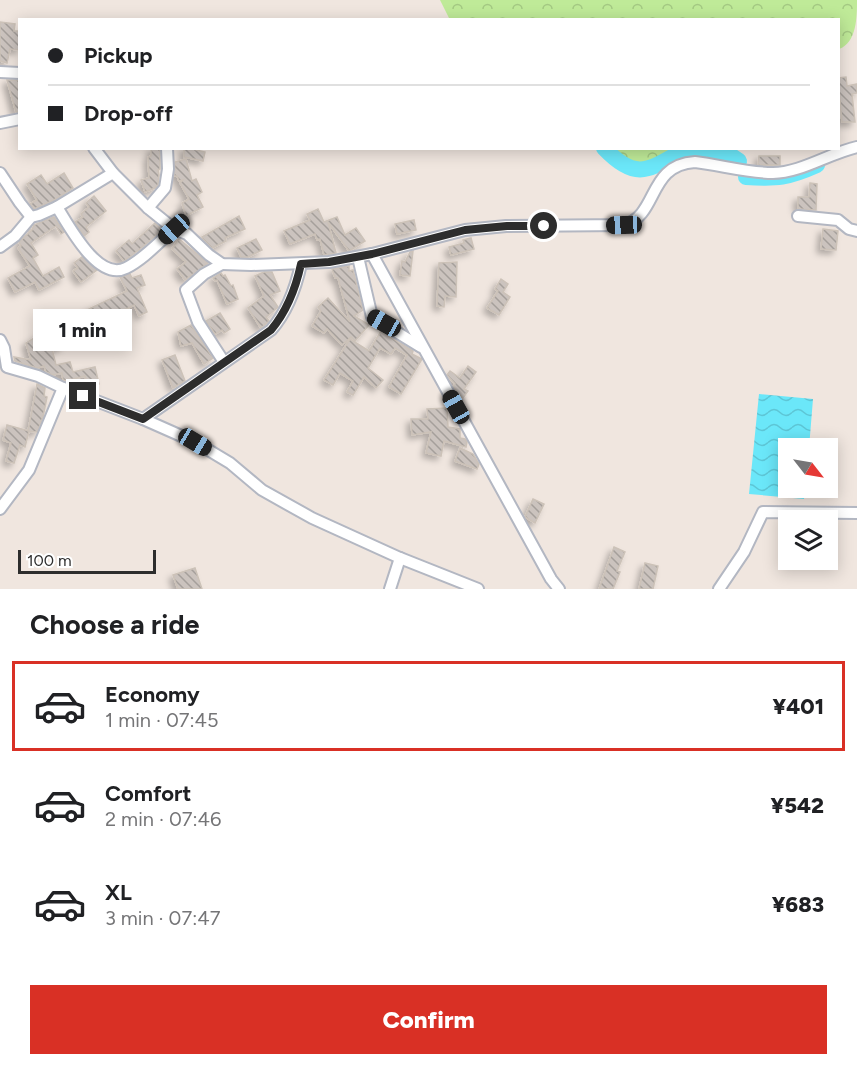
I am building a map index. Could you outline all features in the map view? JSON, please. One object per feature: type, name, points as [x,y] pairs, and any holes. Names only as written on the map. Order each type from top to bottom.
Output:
[{"type":"street","points":[[0,72],[18,73]]},
{"type":"street","points":[[0,123],[18,119]]},
{"type":"street","points":[[224,362],[198,322],[186,290],[204,274],[222,264],[329,262],[372,254],[465,230],[507,226],[624,225],[633,223],[662,179],[671,169],[682,163],[695,162],[774,173],[794,169],[857,147]]},
{"type":"street","points":[[96,150],[113,173],[148,208],[174,229],[187,234],[222,264]]},
{"type":"street","points":[[148,208],[165,188],[168,169],[167,150]]},
{"type":"street","points":[[0,173],[31,217]]},
{"type":"street","points":[[0,247],[15,236],[31,217],[57,207],[113,173]]},
{"type":"street","points":[[57,207],[85,251],[99,263],[113,269],[124,269],[141,258],[174,229]]},
{"type":"street","points":[[798,216],[838,220],[857,231]]},
{"type":"street","points":[[372,254],[550,579],[559,589]]},
{"type":"street","points":[[358,257],[372,317],[424,348]]},
{"type":"street","points":[[143,419],[271,330],[280,319],[297,283],[301,264]]},
{"type":"street","points":[[0,340],[4,348],[4,368],[38,376],[195,442],[230,463],[262,490],[292,507],[400,558],[478,589]]},
{"type":"street","points":[[0,509],[29,470],[63,388]]},
{"type":"street","points":[[719,589],[744,552],[763,512],[857,513]]},
{"type":"street","points":[[390,589],[400,558]]},
{"type":"green space","points":[[440,0],[857,0],[853,35],[845,46],[840,48],[840,18],[449,18]]},
{"type":"green space","points":[[615,150],[675,150],[634,165]]},
{"type":"water","points":[[759,394],[813,399],[810,438],[778,438],[778,497],[749,494]]},
{"type":"building","points":[[0,22],[15,24],[14,31],[18,31],[18,50],[10,49],[7,63],[0,61]]},
{"type":"building","points":[[846,77],[847,86],[857,84],[857,93],[852,94],[855,122],[842,122],[840,78]]},
{"type":"building","points":[[7,80],[18,80],[18,112],[16,112]]},
{"type":"building","points":[[151,150],[160,150],[158,185],[145,192],[141,180],[149,178],[148,157],[151,156]]},
{"type":"building","points":[[184,150],[205,152],[203,161],[184,157]]},
{"type":"building","points":[[759,156],[780,156],[780,165],[758,165]]},
{"type":"building","points":[[186,159],[192,181],[196,179],[202,192],[197,195],[203,207],[186,216],[182,203],[189,199],[180,183],[183,180],[179,181],[177,176],[174,176],[175,162]]},
{"type":"building","points":[[64,173],[73,188],[34,209],[30,204],[37,200],[27,184],[41,175],[47,184]]},
{"type":"building","points":[[810,183],[817,184],[816,210],[798,209],[798,197],[809,197]]},
{"type":"building","points":[[94,196],[106,211],[86,227],[89,232],[84,236],[75,222],[83,217],[81,214],[89,207],[86,203]]},
{"type":"building","points":[[318,209],[324,222],[337,217],[345,235],[356,228],[365,241],[349,251],[328,222],[336,253],[324,255],[320,239],[317,240],[315,234],[290,244],[284,231],[310,220],[307,214]]},
{"type":"building","points":[[239,216],[245,229],[225,238],[226,241],[212,248],[203,239],[202,237]]},
{"type":"building","points":[[54,217],[64,232],[61,234],[56,226],[31,243],[38,255],[33,258],[43,276],[59,267],[64,277],[39,290],[35,282],[15,292],[8,278],[30,266],[18,248],[21,246],[19,242],[32,230],[34,225]]},
{"type":"building","points":[[414,220],[416,230],[397,234],[395,224]]},
{"type":"building","points":[[155,223],[162,230],[124,261],[116,251],[129,240],[132,244]]},
{"type":"building","points":[[823,229],[838,231],[836,250],[821,249]]},
{"type":"building","points":[[471,238],[474,249],[451,255],[449,247],[464,243],[463,240]]},
{"type":"building","points":[[179,239],[208,263],[185,280],[177,269],[186,262],[172,249]]},
{"type":"building","points":[[256,239],[262,250],[248,257],[241,257],[237,248]]},
{"type":"building","points":[[413,251],[410,276],[400,275],[402,261],[405,262],[410,252]]},
{"type":"building","points":[[82,257],[97,270],[81,282],[73,271],[78,268],[74,263]]},
{"type":"building","points":[[457,262],[456,297],[445,296],[444,307],[437,306],[439,263]]},
{"type":"building","points":[[349,266],[349,271],[353,270],[363,310],[354,316],[369,325],[355,341],[351,337],[342,345],[327,329],[324,333],[312,326],[321,311],[318,307],[328,298],[350,322],[338,278],[335,278],[332,269]]},
{"type":"building","points":[[264,272],[272,272],[280,291],[270,295],[278,307],[266,317],[269,321],[261,328],[248,308],[264,296],[255,276]]},
{"type":"building","points":[[221,273],[225,275],[231,286],[233,285],[238,299],[227,304],[217,280],[213,278]]},
{"type":"building","points":[[130,274],[132,278],[141,275],[145,285],[137,288],[147,312],[139,316],[134,305],[120,312],[125,322],[116,327],[109,313],[92,322],[89,309],[127,291],[120,277]]},
{"type":"building","points":[[501,279],[508,284],[503,292],[510,297],[499,315],[487,308],[498,291],[495,289]]},
{"type":"building","points":[[220,313],[230,329],[224,333],[222,330],[215,334],[206,321]]},
{"type":"building","points":[[191,325],[213,358],[204,364],[192,343],[181,346],[178,332]]},
{"type":"building","points":[[58,328],[64,346],[52,349],[56,365],[70,362],[73,372],[95,367],[99,384],[88,386],[85,376],[66,381],[63,380],[62,373],[53,375],[46,372],[44,366],[37,368],[15,361],[14,357],[31,360],[26,343],[47,330]]},
{"type":"building","points":[[381,331],[422,359],[401,394],[389,387],[407,355],[395,348],[391,354],[380,348],[368,368],[383,380],[376,388],[364,377],[353,395],[347,392],[353,381],[340,373],[333,385],[324,380],[350,339],[369,351]]},
{"type":"building","points":[[175,355],[185,381],[173,388],[162,360]]},
{"type":"building","points":[[468,366],[476,372],[464,389],[468,391],[463,398],[458,394],[453,386],[455,384],[447,375],[450,371],[460,378]]},
{"type":"building","points":[[37,384],[45,388],[44,396],[47,397],[37,432],[28,431]]},
{"type":"building","points":[[447,408],[448,427],[460,429],[460,438],[467,442],[466,447],[444,441],[441,456],[426,453],[431,432],[412,435],[411,419],[428,419],[427,409]]},
{"type":"building","points":[[7,425],[29,431],[25,447],[20,445],[14,463],[6,461],[11,443],[3,440]]},
{"type":"building","points":[[460,448],[473,454],[479,464],[477,469],[455,461]]},
{"type":"building","points":[[533,499],[544,504],[535,523],[525,517]]},
{"type":"building","points":[[614,547],[625,552],[617,571],[620,572],[613,589],[599,589]]},
{"type":"building","points":[[645,563],[658,566],[653,589],[639,589]]},
{"type":"building","points":[[195,568],[202,589],[178,589],[173,575]]},
{"type":"waterway","points":[[606,150],[626,166],[635,169],[653,167],[684,150]]},
{"type":"waterway","points":[[689,150],[699,153],[727,153],[739,161]]},
{"type":"waterway","points":[[746,177],[782,177],[817,165]]},
{"type":"route","points":[[83,396],[143,419],[193,382],[271,330],[280,319],[297,283],[301,264],[329,262],[372,254],[465,230],[507,226],[544,226]]}]
